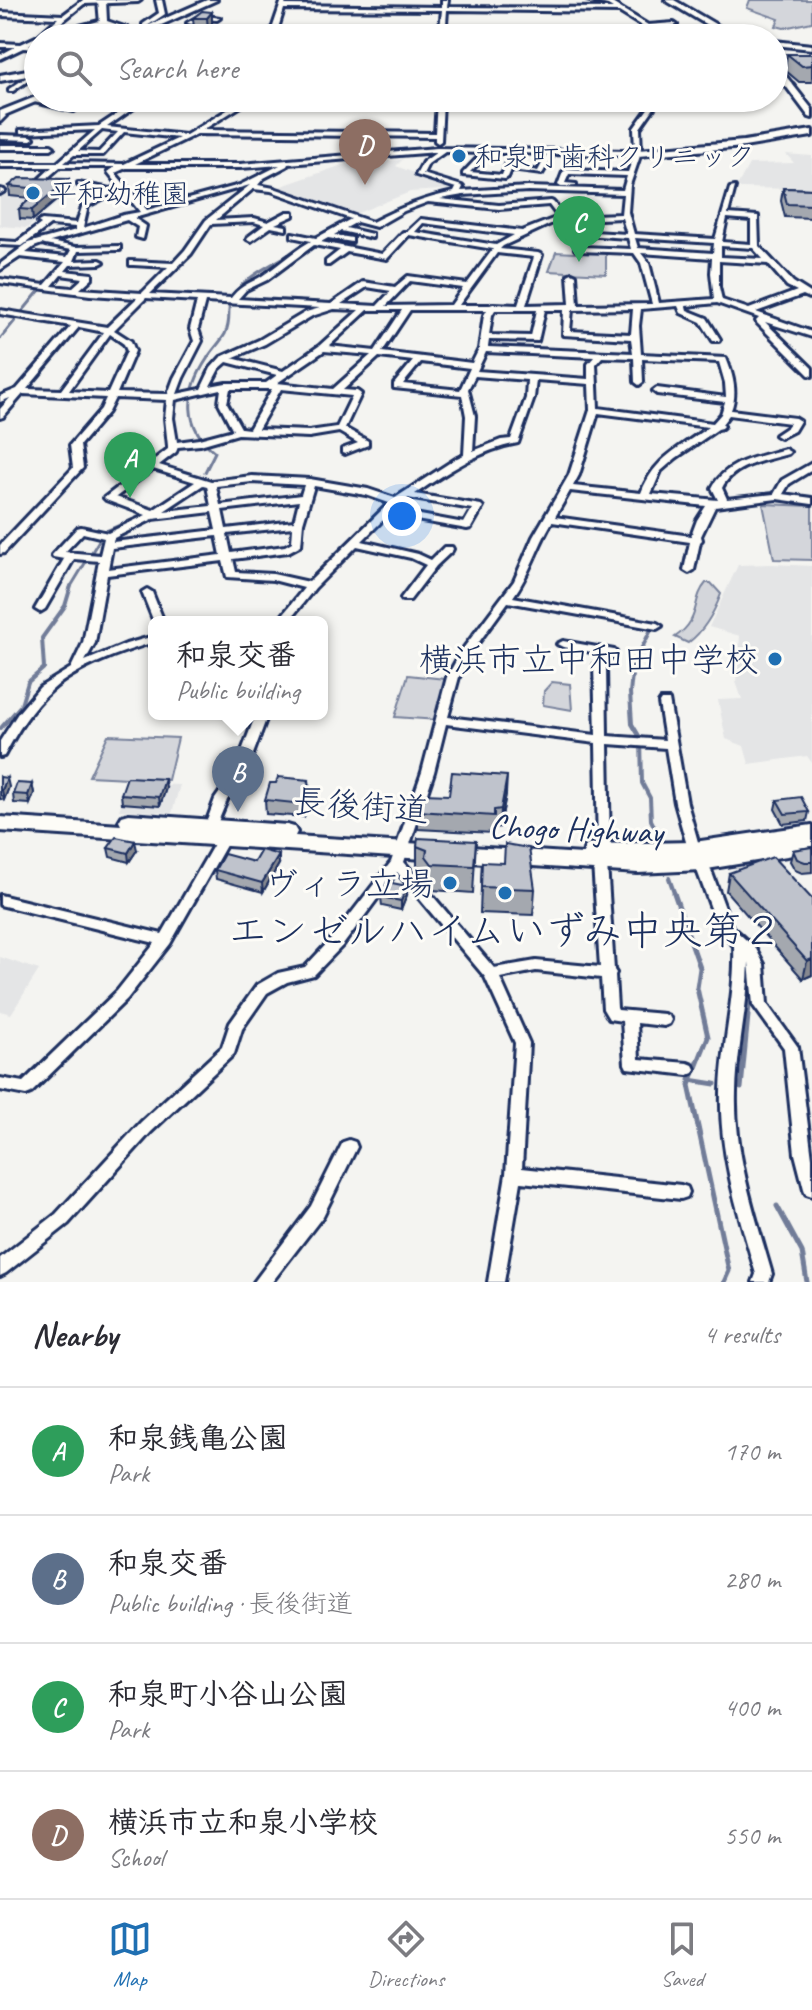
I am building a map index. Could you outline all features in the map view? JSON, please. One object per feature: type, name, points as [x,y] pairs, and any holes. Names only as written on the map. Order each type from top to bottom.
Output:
[{"type":"main road","points":[[0,813],[217,833]]},
{"type":"main road","name":"Chogo Highway","points":[[0,824],[217,833],[400,851],[602,858],[698,855],[812,845]]},
{"type":"main road","points":[[698,855],[812,832]]},
{"type":"street","points":[[56,24],[83,2],[138,0]]},
{"type":"street","points":[[159,0],[162,11]]},
{"type":"street","points":[[178,17],[213,0]]},
{"type":"street","points":[[160,24],[221,0]]},
{"type":"street","points":[[443,24],[445,0]]},
{"type":"street","points":[[590,0],[608,2],[643,24]]},
{"type":"street","points":[[669,0],[711,24]]},
{"type":"street","points":[[99,22],[102,1]]},
{"type":"street","points":[[276,24],[284,4],[620,10]]},
{"type":"street","points":[[162,11],[188,24]]},
{"type":"street","points":[[148,24],[162,11]]},
{"type":"street","points":[[0,14],[64,17]]},
{"type":"street","points":[[190,24],[201,17],[217,18]]},
{"type":"street","points":[[92,24],[107,24]]},
{"type":"street","points":[[0,57],[24,44]]},
{"type":"street","points":[[788,44],[812,47]]},
{"type":"street","points":[[0,45],[24,46]]},
{"type":"street","points":[[0,79],[24,76]]},
{"type":"street","points":[[11,90],[24,82]]},
{"type":"street","points":[[788,82],[812,115]]},
{"type":"street","points":[[0,116],[24,105]]},
{"type":"street","points":[[54,183],[39,182],[101,128],[124,112]]},
{"type":"street","points":[[144,212],[111,172],[197,132],[229,112]]},
{"type":"street","points":[[439,112],[440,150]]},
{"type":"street","points":[[648,112],[637,128],[638,153],[626,189],[625,216],[635,251],[645,263],[656,305]]},
{"type":"street","points":[[22,131],[101,128],[187,137]]},
{"type":"street","points":[[71,153],[101,154],[123,130]]},
{"type":"street","points":[[197,132],[438,135]]},
{"type":"street","points":[[0,165],[240,166],[440,150],[638,153],[744,144],[812,133]]},
{"type":"street","points":[[0,137],[37,138]]},
{"type":"street","points":[[0,147],[51,147]]},
{"type":"street","points":[[440,150],[425,163],[419,175],[460,187],[456,191]]},
{"type":"street","points":[[488,150],[465,174],[505,177],[511,168],[515,150]]},
{"type":"street","points":[[511,168],[540,173],[552,151]]},
{"type":"street","points":[[0,243],[40,243],[80,228],[261,179],[293,162]]},
{"type":"street","points":[[626,189],[561,185],[566,172],[631,174]]},
{"type":"street","points":[[63,393],[109,330],[188,252],[209,222],[261,179]]},
{"type":"street","points":[[80,184],[108,190]]},
{"type":"street","points":[[80,228],[85,205],[108,190],[121,187]]},
{"type":"street","points":[[255,187],[272,189],[373,225],[395,210],[456,191],[626,189]]},
{"type":"street","points":[[718,301],[714,281],[718,242],[733,188]]},
{"type":"street","points":[[428,200],[499,207],[551,203],[564,219]]},
{"type":"street","points":[[251,239],[269,224],[290,214]]},
{"type":"street","points":[[454,306],[496,249],[549,221],[625,216]]},
{"type":"street","points":[[724,216],[755,218],[755,246]]},
{"type":"street","points":[[126,217],[142,226],[140,237]]},
{"type":"street","points":[[209,222],[254,220],[283,228]]},
{"type":"street","points":[[231,299],[314,241],[355,220]]},
{"type":"street","points":[[521,307],[538,255],[410,233],[421,221],[525,234]]},
{"type":"street","points":[[18,244],[46,222],[80,228]]},
{"type":"street","points":[[338,228],[368,237]]},
{"type":"street","points":[[770,262],[579,249],[579,233],[755,246],[808,294]]},
{"type":"street","points":[[295,235],[384,257],[406,234]]},
{"type":"street","points":[[326,235],[349,240]]},
{"type":"street","points":[[40,243],[75,249],[117,248]]},
{"type":"street","points":[[0,268],[31,245]]},
{"type":"street","points":[[47,287],[70,261],[75,249]]},
{"type":"street","points":[[329,263],[346,249]]},
{"type":"street","points":[[17,254],[100,262]]},
{"type":"street","points":[[133,263],[172,265]]},
{"type":"street","points":[[61,273],[89,276],[74,291]]},
{"type":"street","points":[[572,275],[566,333],[636,337]]},
{"type":"street","points":[[379,308],[408,278],[467,286]]},
{"type":"street","points":[[0,281],[74,291],[366,308],[638,307],[718,301],[812,335]]},
{"type":"street","points":[[196,393],[224,359],[309,314],[331,307],[366,284],[395,289]]},
{"type":"street","points":[[749,312],[808,294]]},
{"type":"street","points":[[202,298],[194,329],[198,341],[181,367],[170,398],[173,450],[109,498],[148,513],[303,498]]},
{"type":"street","points":[[681,304],[684,311],[704,320],[716,339]]},
{"type":"street","points":[[469,457],[468,441],[474,418],[464,389],[483,349],[493,306]]},
{"type":"street","points":[[484,337],[535,339],[542,307]]},
{"type":"street","points":[[638,307],[633,320],[640,355],[639,382]]},
{"type":"street","points":[[252,431],[283,374],[322,348],[366,308]]},
{"type":"street","points":[[335,392],[376,353],[408,308]]},
{"type":"street","points":[[0,312],[75,327],[109,330],[131,347],[105,410],[75,445],[79,463],[74,473],[21,525],[0,551]]},
{"type":"street","points":[[765,319],[760,321],[812,373]]},
{"type":"street","points":[[0,415],[75,327]]},
{"type":"street","points":[[322,348],[376,353],[532,377],[592,382]]},
{"type":"street","points":[[483,349],[598,357],[640,355],[723,360],[730,378],[729,412],[719,426],[656,471],[645,497]]},
{"type":"street","points":[[0,1268],[62,1219],[146,1127],[204,1077],[229,1050],[235,1027],[262,989],[283,977],[309,971],[338,941],[400,851],[428,772],[458,666],[507,599],[568,488],[594,410],[592,364],[598,357]]},
{"type":"street","points":[[224,359],[283,374]]},
{"type":"street","points":[[419,359],[397,386],[465,393]]},
{"type":"street","points":[[285,616],[396,502],[469,457],[504,442],[515,441],[530,398],[532,377]]},
{"type":"street","points":[[0,399],[20,391],[170,398],[226,386],[275,384],[357,394],[340,429]]},
{"type":"street","points":[[226,386],[223,403],[238,431]]},
{"type":"street","points":[[657,391],[731,400]]},
{"type":"street","points":[[594,410],[719,426]]},
{"type":"street","points":[[729,412],[795,421],[791,429],[780,435]]},
{"type":"street","points":[[174,445],[238,431],[309,434],[340,429],[365,443],[345,451]]},
{"type":"street","points":[[724,502],[717,488],[720,480],[740,466],[785,452]]},
{"type":"street","points":[[152,466],[200,482],[252,479],[310,482],[368,492],[396,502]]},
{"type":"street","points":[[777,496],[785,482],[812,466]]},
{"type":"street","points":[[798,475],[812,476]]},
{"type":"street","points":[[200,482],[216,508],[231,575],[273,577],[311,586]]},
{"type":"street","points":[[75,670],[88,648],[102,573],[98,558],[104,538],[200,482]]},
{"type":"street","points":[[102,573],[288,549],[297,543],[303,498],[310,482]]},
{"type":"street","points":[[568,488],[707,504],[777,496],[812,501]]},
{"type":"street","points":[[385,512],[467,526],[478,507],[407,495]]},
{"type":"street","points":[[689,570],[690,548],[707,504]]},
{"type":"street","points":[[550,519],[694,540]]},
{"type":"street","points":[[98,558],[57,555],[81,530],[104,538],[222,532],[298,523]]},
{"type":"street","points":[[354,542],[414,556],[432,564]]},
{"type":"street","points":[[406,598],[448,549]]},
{"type":"street","points":[[40,609],[76,557]]},
{"type":"street","points":[[147,592],[157,616]]},
{"type":"street","points":[[507,599],[657,626]]},
{"type":"street","points":[[0,753],[7,736],[49,685],[75,670],[148,641]]},
{"type":"street","points":[[563,644],[610,652],[600,665],[604,740],[602,858],[610,1009],[614,1015],[664,1020]]},
{"type":"street","points":[[665,703],[681,803],[698,855],[726,930],[757,964],[760,1005],[791,1047],[812,1189]]},
{"type":"street","points":[[0,1084],[26,1089],[122,995],[165,940],[217,833],[221,799],[240,773],[260,720]]},
{"type":"street","points":[[442,720],[604,740],[672,744]]},
{"type":"street","points":[[400,851],[491,974],[522,1043],[514,1174],[496,1282]]},
{"type":"street","points":[[0,900],[165,940]]},
{"type":"street","points":[[741,943],[744,974],[729,1072],[733,1143],[740,1190],[764,1274],[761,1282]]},
{"type":"street","points":[[491,974],[536,966],[609,973]]},
{"type":"street","points":[[629,1017],[632,1064],[688,1069]]},
{"type":"street","points":[[262,1282],[317,1211],[349,1147]]},
{"type":"street","points":[[514,1174],[681,1192]]},
{"type":"shaded area","points":[[750,0],[812,0],[812,22],[788,27],[788,24],[777,24],[779,19],[747,8]]},
{"type":"shaded area","points":[[786,154],[812,156],[812,189],[736,188],[749,164],[794,163]]},
{"type":"shaded area","points":[[376,155],[380,162],[403,159],[396,166],[456,189],[410,192],[350,216],[276,188],[357,160],[354,157]]},
{"type":"shaded area","points":[[7,185],[79,185],[27,228],[0,226],[0,196],[4,191],[1,190]]},
{"type":"shaded area","points":[[576,250],[606,251],[606,274],[549,271],[556,252],[575,253]]},
{"type":"shaded area","points":[[763,504],[812,506],[812,560],[774,559]]},
{"type":"shaded area","name":"横浜市立中和田中学校","points":[[738,565],[812,566],[812,763],[807,756],[749,764],[744,746],[726,739],[718,700],[742,699],[736,682],[740,636],[709,627]]},
{"type":"shaded area","points":[[706,583],[711,583],[721,594],[708,621],[688,643],[675,637],[689,623]]},
{"type":"shaded area","points":[[408,675],[449,682],[438,720],[395,717]]},
{"type":"shaded area","points":[[552,682],[570,684],[572,710],[543,705],[544,691]]},
{"type":"shaded area","points":[[108,735],[178,738],[168,780],[89,776]]},
{"type":"shaded area","points":[[129,783],[180,785],[172,813],[119,810]]},
{"type":"shaded area","points":[[0,957],[39,970],[11,1014],[0,1011]]},
{"type":"building","points":[[202,11],[212,12],[207,18],[193,18]]},
{"type":"building","points":[[788,54],[812,54],[812,65],[802,66]]},
{"type":"building","points":[[19,178],[69,179],[32,210],[19,209],[41,189],[9,186]]},
{"type":"building","points":[[783,188],[812,189],[812,205],[787,204]]},
{"type":"building","points":[[452,772],[507,776],[501,809],[494,810],[494,816],[418,811],[424,794],[449,795]]},
{"type":"building","points":[[0,777],[7,778],[2,790],[0,790]]},
{"type":"building","points":[[127,777],[165,779],[159,797],[121,794]]},
{"type":"building","points":[[278,777],[309,780],[303,804],[265,800],[270,783],[276,783]]},
{"type":"building","points":[[17,783],[32,784],[28,795],[13,794]]},
{"type":"building","points":[[801,797],[809,812],[785,814],[777,800]]},
{"type":"building","points":[[116,837],[135,841],[128,853],[108,848]]},
{"type":"building","points":[[418,838],[476,841],[474,866],[432,864],[426,856],[427,850],[417,846]]},
{"type":"building","points":[[505,844],[529,848],[535,889],[481,887],[482,862],[504,863]]},
{"type":"building","points":[[812,847],[812,862],[797,859],[793,850]]},
{"type":"building","points":[[261,850],[279,855],[262,883],[215,870],[224,854],[254,862]]},
{"type":"building","points":[[773,857],[812,899],[812,959],[807,961],[729,873]]},
{"type":"building","points":[[387,882],[407,886],[401,901],[381,897]]},
{"type":"waterway","points":[[318,237],[335,228]]},
{"type":"waterway","points":[[205,472],[215,452],[197,432],[193,420],[191,396],[194,384],[225,334],[230,301],[238,289],[259,272],[300,248]]},
{"type":"waterway","points":[[0,339],[40,290]]},
{"type":"waterway","points":[[71,587],[104,532],[134,519]]},
{"type":"waterway","points":[[0,729],[21,705],[28,682],[44,668],[42,638],[65,606],[71,587]]},
{"type":"waterway","points":[[651,630],[633,665],[630,693],[632,724],[641,739],[642,783],[650,798],[651,820],[661,840]]},
{"type":"waterway","points":[[669,878],[675,895]]},
{"type":"waterway","points":[[674,893],[700,968],[697,988],[708,1037],[691,1080]]},
{"type":"waterway","points":[[741,1088],[751,984]]},
{"type":"waterway","points":[[691,1080],[715,1084]]},
{"type":"waterway","points":[[691,1080],[689,1085],[729,1271],[724,1282]]},
{"type":"waterway","points":[[777,1206],[802,1252],[807,1282]]},
{"type":"place","name":"和泉町歯科クリニック","points":[[459,156]]},
{"type":"place","name":"横浜市立和泉小学校","points":[[365,185]]},
{"type":"place","name":"平和幼稚園","points":[[33,193]]},
{"type":"place","name":"和泉町小谷山公園","points":[[579,262]]},
{"type":"place","name":"和泉銭亀公園","points":[[130,498]]},
{"type":"place","name":"横浜市立中和田中学校","points":[[775,659]]},
{"type":"place","name":"和泉交番","points":[[238,812]]},
{"type":"place","name":"ヴィラ立場","points":[[450,883]]},
{"type":"place","name":"エンゼルハイムいずみ中央第２","points":[[505,893]]}]
